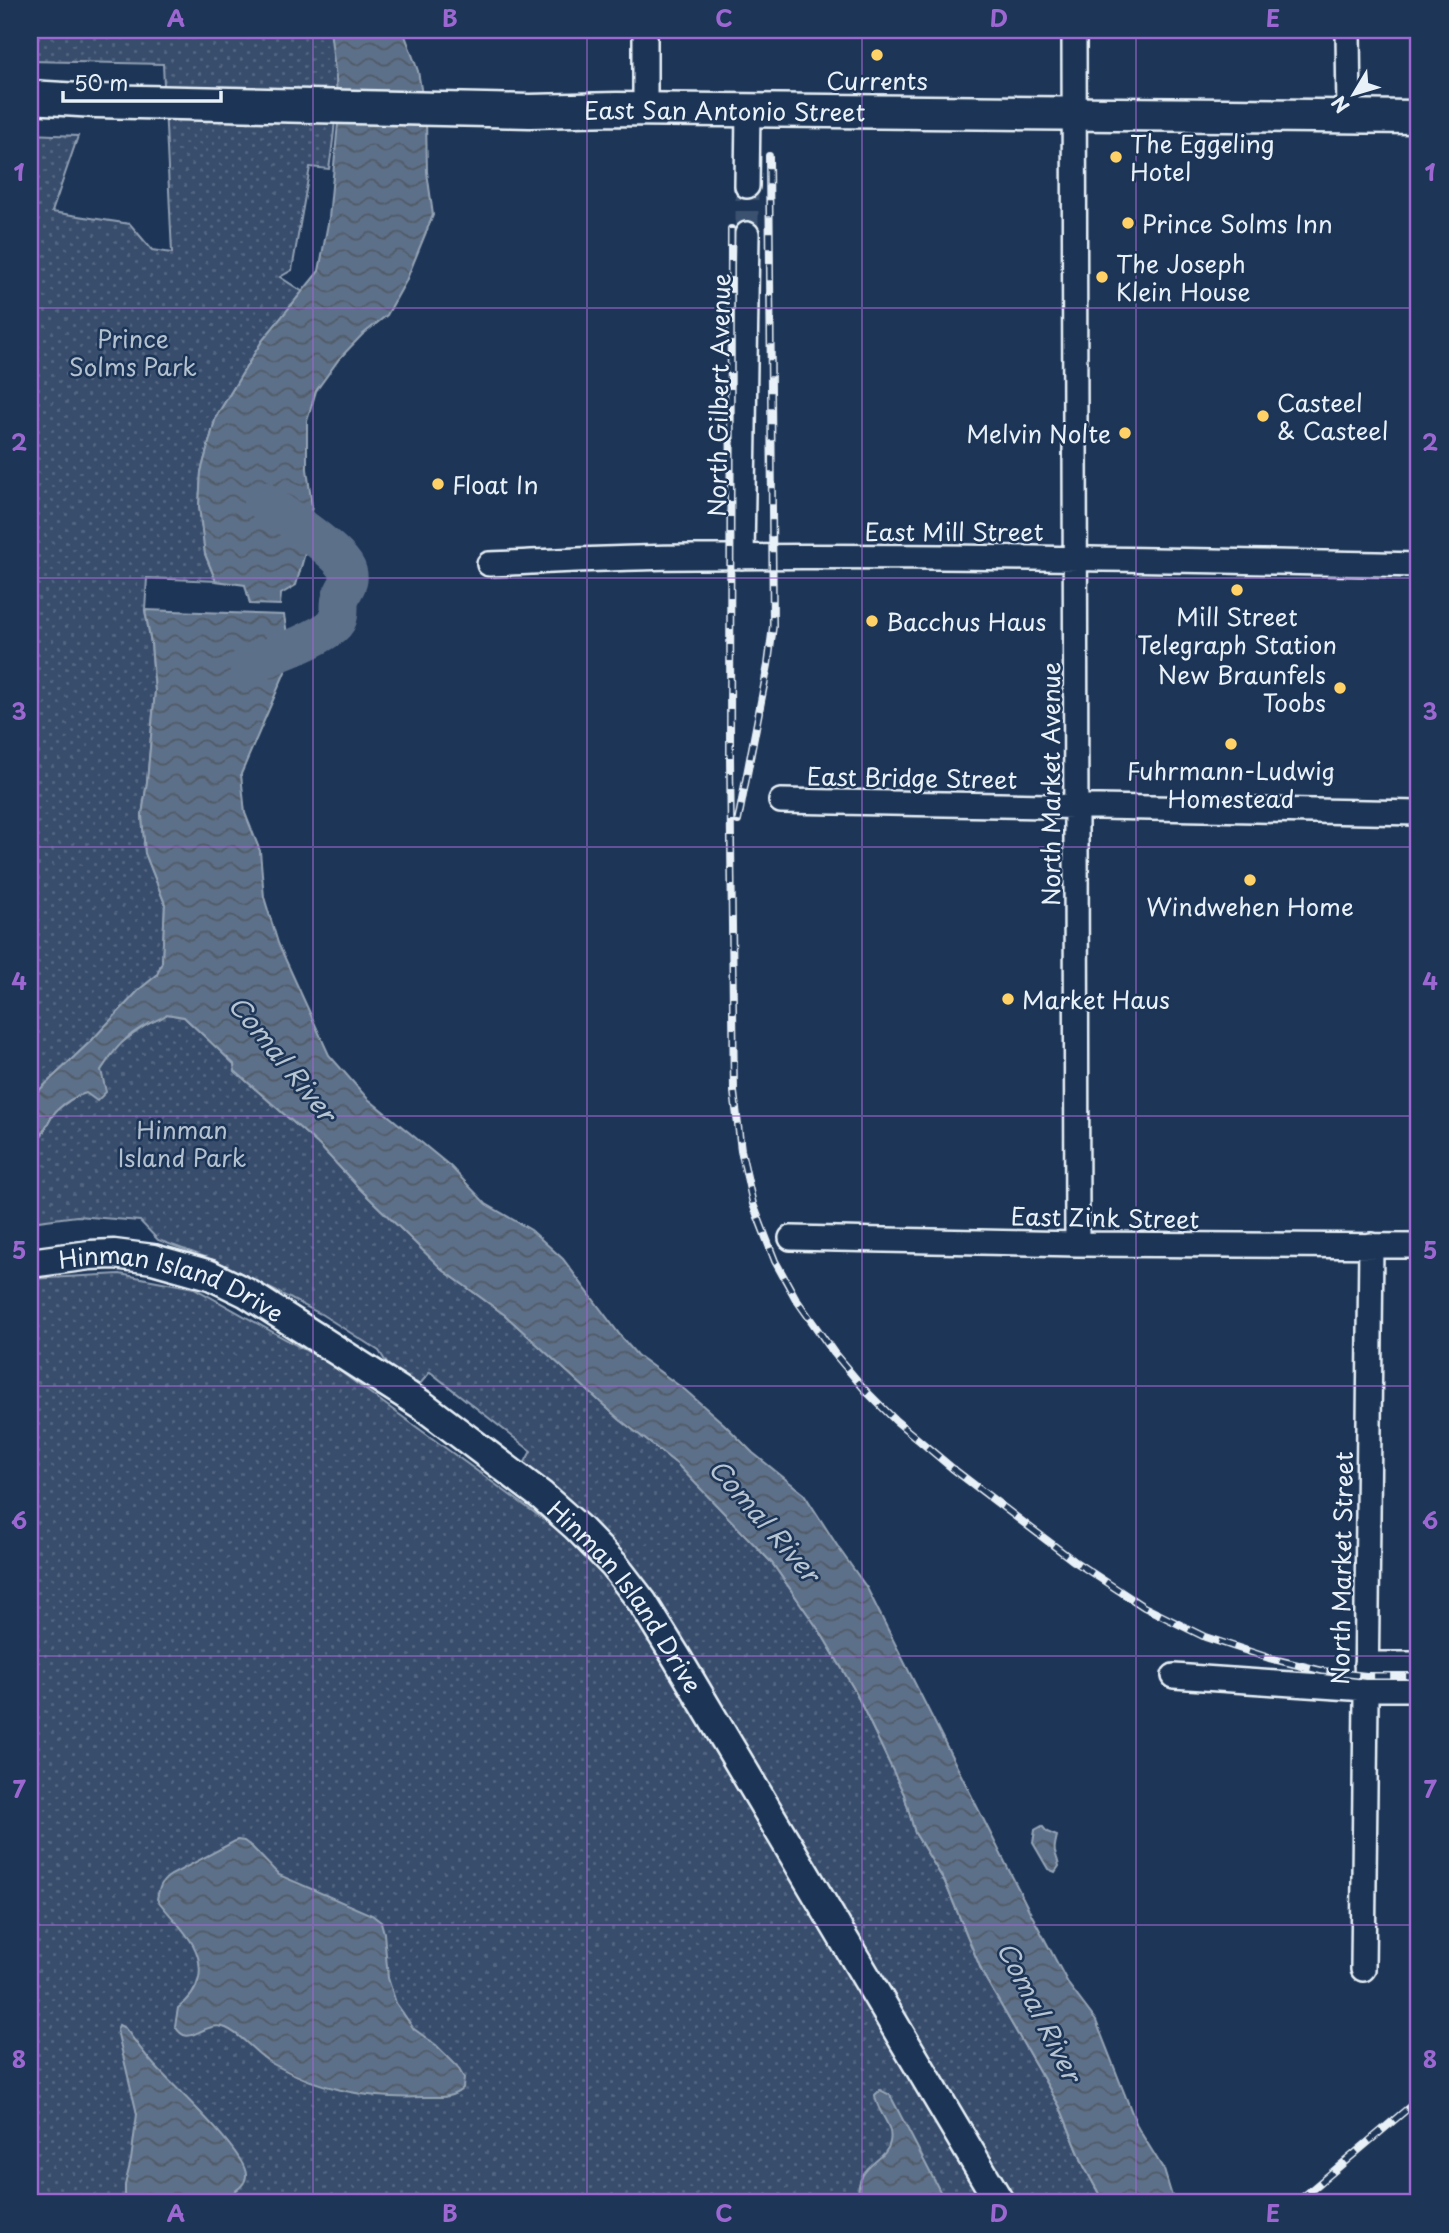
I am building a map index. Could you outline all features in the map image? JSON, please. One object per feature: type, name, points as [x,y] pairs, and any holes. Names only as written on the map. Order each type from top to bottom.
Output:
[{"type":"main road","name":"East San Antonio Street","points":[[30,97],[96,101],[530,111],[748,110],[1419,117]]},
{"type":"street","points":[[645,30],[645,110]]},
{"type":"street","name":"North Market Avenue","points":[[1074,30],[1077,1244]]},
{"type":"street","points":[[1348,30],[1349,116]]},
{"type":"street","points":[[747,186],[748,110]]},
{"type":"street","name":"North Gilbert Avenue","points":[[742,557],[747,234]]},
{"type":"street","name":"East Mill Street","points":[[489,564],[695,556],[1075,557],[1419,565]]},
{"type":"street","name":"East Bridge Street","points":[[781,801],[1419,813]]},
{"type":"street","name":"East Zink Street","points":[[791,1238],[1077,1244],[1419,1246]]},
{"type":"street","name":"North Market Street","points":[[1363,1969],[1371,1245]]},
{"type":"street","name":"Hinman Island Drive","points":[[30,1263],[114,1254],[153,1259],[210,1275],[247,1293],[422,1405],[542,1496],[576,1527],[614,1565],[643,1603],[671,1647],[1000,2203]]},
{"type":"street","points":[[1366,1664],[1419,1664]]},
{"type":"street","points":[[1174,1676],[1366,1689],[1419,1689]]},
{"type":"green space","name":"Prince Solms Park","points":[[30,30],[330,30],[337,80],[329,169],[310,167],[292,270],[280,277],[303,292],[262,341],[216,417],[201,472],[199,506],[205,554],[216,581],[147,578],[145,610],[155,691],[142,815],[145,853],[165,904],[162,962],[157,975],[30,1099],[30,134],[78,136],[52,212],[130,224],[152,250],[172,253],[163,64],[30,61]]},
{"type":"green space","name":"Hinman Island Park","points":[[167,1014],[184,1017],[234,1064],[235,1071],[319,1145],[443,1270],[505,1315],[619,1419],[677,1464],[772,1563],[821,1633],[854,1689],[904,1794],[915,1833],[945,1882],[983,1974],[1060,2107],[1084,2166],[1104,2203],[1016,2203],[733,1729],[523,1466],[531,1451],[430,1372],[420,1384],[414,1384],[388,1365],[379,1351],[321,1314],[216,1261],[158,1240],[140,1221],[77,1216],[30,1222],[30,1142],[42,1135],[55,1111],[76,1096],[86,1093],[117,1046]]},
{"type":"green space","points":[[120,1274],[194,1288],[330,1364],[557,1529],[616,1586],[988,2203],[30,2203],[30,1279]]},
{"type":"water","points":[[330,30],[403,30],[418,71],[426,118],[427,172],[433,215],[406,281],[387,315],[362,335],[339,359],[316,391],[307,421],[307,469],[312,507],[306,531],[309,539],[296,585],[281,594],[280,605],[250,604],[245,585],[216,581],[205,554],[199,506],[201,472],[216,417],[262,341],[319,271],[329,218],[338,123]]},
{"type":"water","name":"Comal River","points":[[145,610],[284,615],[288,640],[299,650],[285,672],[241,774],[245,813],[260,851],[264,897],[278,943],[329,1055],[367,1098],[450,1166],[486,1204],[531,1230],[563,1259],[637,1355],[685,1390],[753,1453],[804,1494],[867,1588],[1029,1910],[1069,1985],[1096,2021],[1138,2128],[1164,2170],[1174,2203],[1104,2203],[1084,2166],[1060,2107],[983,1974],[945,1882],[915,1833],[904,1794],[854,1689],[821,1633],[772,1563],[677,1464],[619,1419],[505,1315],[443,1270],[319,1145],[235,1071],[234,1064],[184,1017],[167,1014],[127,1038],[101,1070],[106,1092],[97,1101],[86,1093],[66,1103],[52,1116],[40,1135],[30,1142],[30,1099],[157,975],[162,962],[165,904],[145,853],[142,815],[155,691]]},
{"type":"water","points":[[1042,1826],[1047,1832],[1057,1836],[1055,1850],[1059,1866],[1055,1872],[1048,1869],[1033,1843],[1035,1830]]},
{"type":"water","points":[[237,1840],[252,1847],[279,1875],[372,1915],[381,1922],[388,1978],[396,2003],[414,2029],[436,2045],[457,2066],[464,2078],[463,2088],[449,2096],[439,2097],[384,2097],[345,2091],[308,2080],[273,2064],[226,2028],[210,2027],[186,2036],[180,2033],[175,2026],[178,2008],[194,1991],[200,1966],[193,1944],[157,1899],[159,1891],[163,1882],[171,1875]]},
{"type":"water","points":[[119,2025],[125,2028],[155,2066],[235,2152],[246,2176],[240,2188],[223,2203],[125,2203],[125,2185],[137,2114],[117,2030]]},
{"type":"water","points":[[880,2090],[890,2095],[946,2203],[859,2203],[858,2190],[865,2171],[883,2155],[890,2142],[889,2129],[876,2101],[875,2095]]},
{"type":"waterway","points":[[248,665],[298,645],[333,625],[338,619],[340,600],[349,579],[344,564],[335,555],[262,500]]},
{"type":"tunnel","points":[[747,186],[747,234]]},
{"type":"railway","points":[[738,821],[773,626],[769,156]]},
{"type":"railway","points":[[731,229],[730,758],[734,1092],[741,1150],[753,1204],[775,1261],[796,1299],[834,1353],[895,1420],[952,1468],[1074,1561],[1144,1607],[1205,1637],[1269,1658],[1323,1671],[1366,1676],[1419,1676]]},
{"type":"railway","points":[[1296,2203],[1419,2099]]},
{"type":"place","name":"Currents","points":[[877,55]]},
{"type":"place","name":"The Eggeling Hotel","points":[[1116,157]]},
{"type":"place","name":"Prince Solms Inn","points":[[1128,223]]},
{"type":"place","name":"The Joseph Klein House","points":[[1102,277]]},
{"type":"place","name":"Casteel & Casteel","points":[[1263,416]]},
{"type":"place","name":"Melvin Nolte","points":[[1125,433]]},
{"type":"place","name":"Float In","points":[[438,484]]},
{"type":"place","name":"Mill Street Telegraph Station","points":[[1237,590]]},
{"type":"place","name":"Bacchus Haus","points":[[872,621]]},
{"type":"place","name":"New Braunfels Toobs","points":[[1340,688]]},
{"type":"place","name":"Fuhrmann-Ludwig Homestead","points":[[1231,744]]},
{"type":"place","name":"Windwehen Home","points":[[1250,880]]},
{"type":"place","name":"Market Haus","points":[[1008,999]]}]
